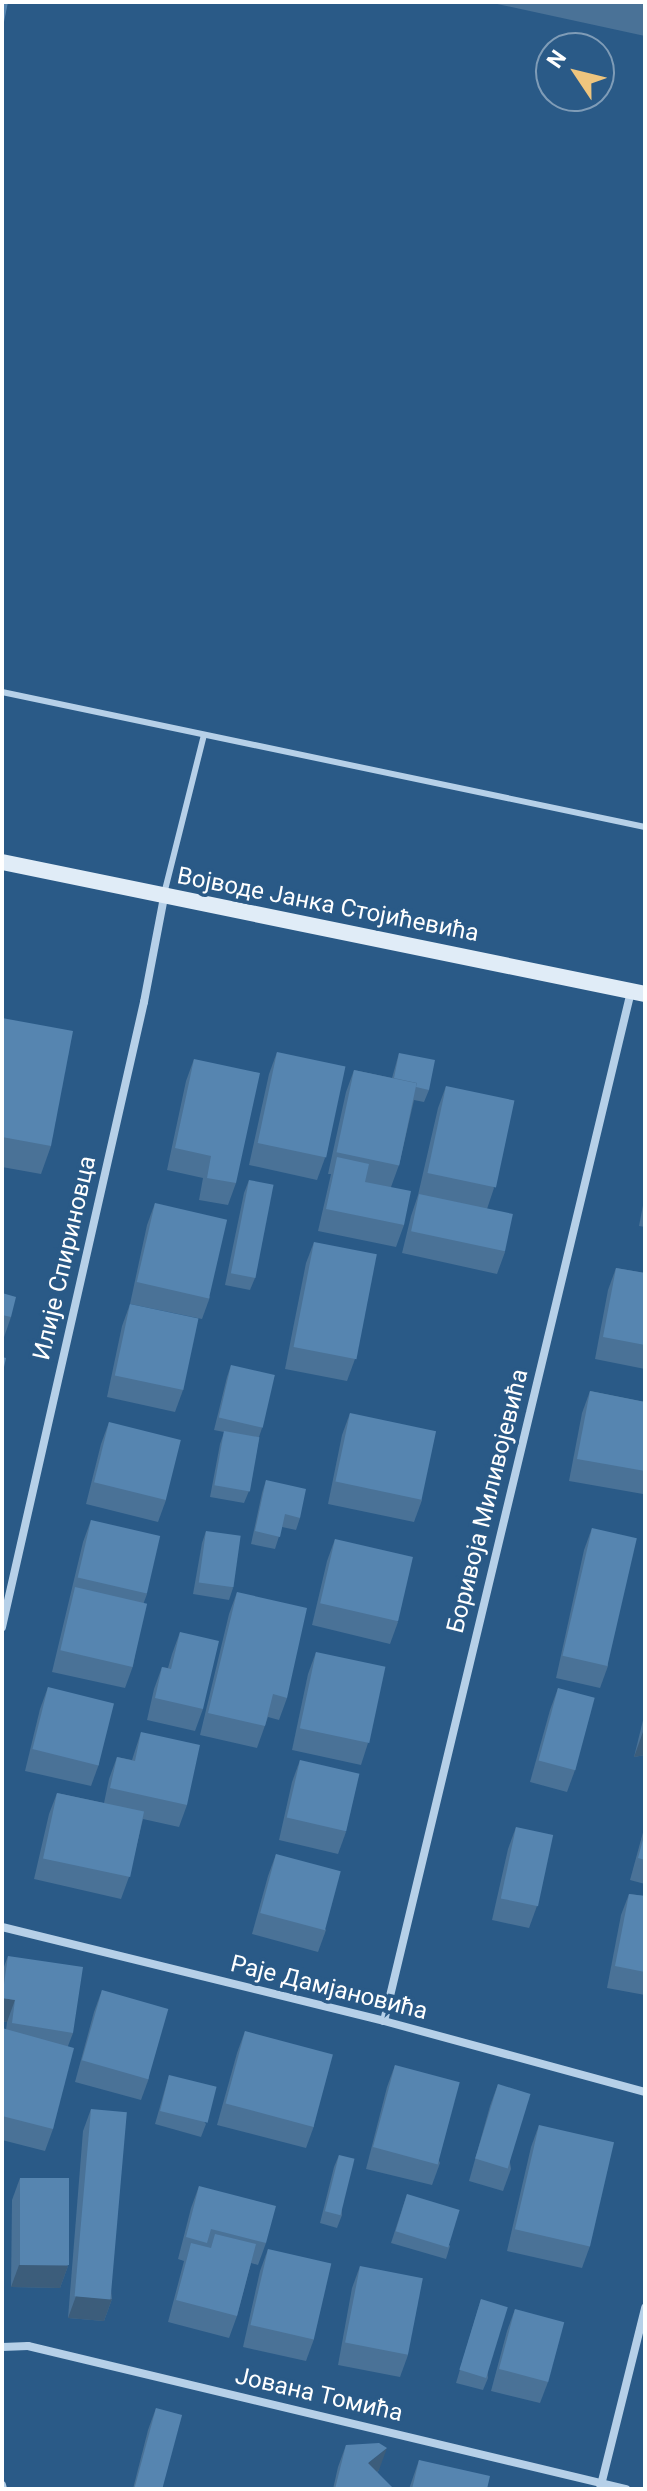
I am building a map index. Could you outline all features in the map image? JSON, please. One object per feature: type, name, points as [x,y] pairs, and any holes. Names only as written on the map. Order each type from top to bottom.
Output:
[{"type":"street","name":"Војводе Јанка Стојићевића","points":[[2,862],[638,993]]},
{"type":"street","name":"Илије Спириновца","points":[[2,1627],[144,1002],[164,897]]},
{"type":"street","name":"Боривоја Миливојевића","points":[[384,2021],[638,993]]},
{"type":"street","name":"Раје Дамјановића","points":[[2,1927],[384,2021],[645,2092]]},
{"type":"street","points":[[601,2486],[645,2308]]},
{"type":"street","name":"Јована Томића","points":[[2,2347],[28,2346],[601,2486],[626,2489]]},
{"type":"lane","points":[[2,692],[645,827]]},
{"type":"lane","points":[[164,897],[204,735]]},
{"type":"building","points":[[2,2],[8,2],[2,32]]},
{"type":"building","points":[[2,1018],[73,1031],[51,1146],[2,1137]]},
{"type":"building","points":[[277,1052],[345,1067],[326,1158],[258,1143]]},
{"type":"building","points":[[399,1053],[435,1060],[429,1090],[416,1087],[417,1083],[394,1078]]},
{"type":"building","points":[[194,1059],[260,1073],[236,1183],[207,1178],[211,1156],[175,1148]]},
{"type":"building","points":[[354,1070],[417,1083],[399,1165],[337,1152]]},
{"type":"building","points":[[446,1086],[514,1101],[496,1188],[427,1173]]},
{"type":"building","points":[[337,1157],[369,1164],[365,1182],[411,1191],[404,1225],[326,1209]]},
{"type":"building","points":[[249,1180],[274,1185],[255,1278],[231,1273]]},
{"type":"building","points":[[419,1194],[513,1214],[505,1251],[411,1231]]},
{"type":"building","points":[[155,1203],[227,1220],[209,1299],[137,1282]]},
{"type":"building","points":[[314,1242],[377,1254],[356,1359],[294,1347]]},
{"type":"building","points":[[616,1268],[645,1273],[645,1345],[603,1337]]},
{"type":"building","points":[[2,1293],[16,1297],[11,1317],[2,1315]]},
{"type":"building","points":[[130,1304],[198,1319],[183,1390],[115,1375]]},
{"type":"building","points":[[231,1365],[275,1375],[263,1428],[219,1418]]},
{"type":"building","points":[[590,1391],[645,1402],[645,1471],[577,1459]]},
{"type":"building","points":[[350,1413],[436,1431],[422,1500],[335,1481]]},
{"type":"building","points":[[109,1422],[181,1440],[166,1500],[94,1482]]},
{"type":"building","points":[[224,1431],[259,1437],[250,1491],[214,1485]]},
{"type":"building","points":[[266,1480],[306,1489],[300,1518],[285,1514],[280,1537],[255,1531]]},
{"type":"building","points":[[91,1520],[160,1536],[147,1593],[78,1577]]},
{"type":"building","points":[[592,1528],[637,1538],[607,1666],[563,1656]]},
{"type":"building","points":[[206,1531],[241,1536],[233,1587],[199,1582]]},
{"type":"building","points":[[335,1539],[413,1557],[398,1621],[320,1603]]},
{"type":"building","points":[[75,1587],[147,1604],[132,1667],[60,1650]]},
{"type":"building","points":[[237,1592],[307,1608],[287,1698],[273,1694],[265,1726],[208,1713]]},
{"type":"building","points":[[180,1632],[219,1641],[203,1709],[155,1698],[162,1667],[171,1669]]},
{"type":"building","points":[[316,1652],[385,1667],[369,1743],[300,1728]]},
{"type":"building","points":[[48,1687],[114,1703],[98,1766],[33,1749]]},
{"type":"building","points":[[558,1688],[595,1698],[575,1770],[539,1760]]},
{"type":"building","points":[[141,1732],[200,1745],[187,1805],[110,1788],[117,1757],[135,1761]]},
{"type":"building","points":[[300,1760],[359,1774],[346,1831],[287,1817]]},
{"type":"building","points":[[57,1793],[144,1812],[130,1877],[43,1859]]},
{"type":"building","points":[[516,1827],[553,1835],[538,1906],[501,1898]]},
{"type":"building","points":[[645,1832],[645,1860],[638,1858]]},
{"type":"building","points":[[276,1854],[341,1871],[325,1930],[260,1913]]},
{"type":"building","points":[[629,1894],[645,1896],[645,1972],[615,1966]]},
{"type":"building","points":[[8,1956],[83,1967],[73,2033],[12,2023],[15,2000],[2,1998]]},
{"type":"building","points":[[102,1990],[168,2009],[148,2079],[82,2060]]},
{"type":"building","points":[[2,2028],[74,2048],[53,2129],[2,2116]]},
{"type":"building","points":[[245,2031],[333,2055],[313,2127],[226,2103]]},
{"type":"building","points":[[395,2065],[460,2082],[438,2164],[373,2147]]},
{"type":"building","points":[[169,2075],[217,2087],[208,2123],[160,2111]]},
{"type":"building","points":[[498,2084],[531,2094],[508,2169],[475,2159]]},
{"type":"building","points":[[91,2109],[127,2112],[110,2299],[75,2296]]},
{"type":"building","points":[[539,2125],[614,2142],[590,2247],[515,2229]]},
{"type":"building","points":[[339,2155],[355,2159],[340,2215],[325,2211]]},
{"type":"building","points":[[20,2178],[69,2178],[69,2265],[20,2265]]},
{"type":"building","points":[[199,2186],[276,2206],[266,2243],[211,2229],[207,2243],[186,2237]]},
{"type":"building","points":[[407,2194],[460,2210],[448,2247],[396,2231]]},
{"type":"building","points":[[215,2234],[256,2244],[237,2316],[176,2300],[191,2243],[211,2248]]},
{"type":"building","points":[[268,2249],[331,2264],[314,2340],[250,2325]]},
{"type":"building","points":[[360,2266],[423,2278],[408,2355],[345,2343]]},
{"type":"building","points":[[481,2299],[508,2307],[486,2378],[459,2370]]},
{"type":"building","points":[[515,2309],[564,2322],[548,2382],[499,2369]]},
{"type":"building","points":[[156,2408],[182,2415],[162,2489],[135,2488]]},
{"type":"building","points":[[379,2443],[387,2448],[368,2463],[391,2489],[335,2489],[346,2445]]},
{"type":"building","points":[[419,2460],[490,2476],[487,2489],[412,2489]]}]
